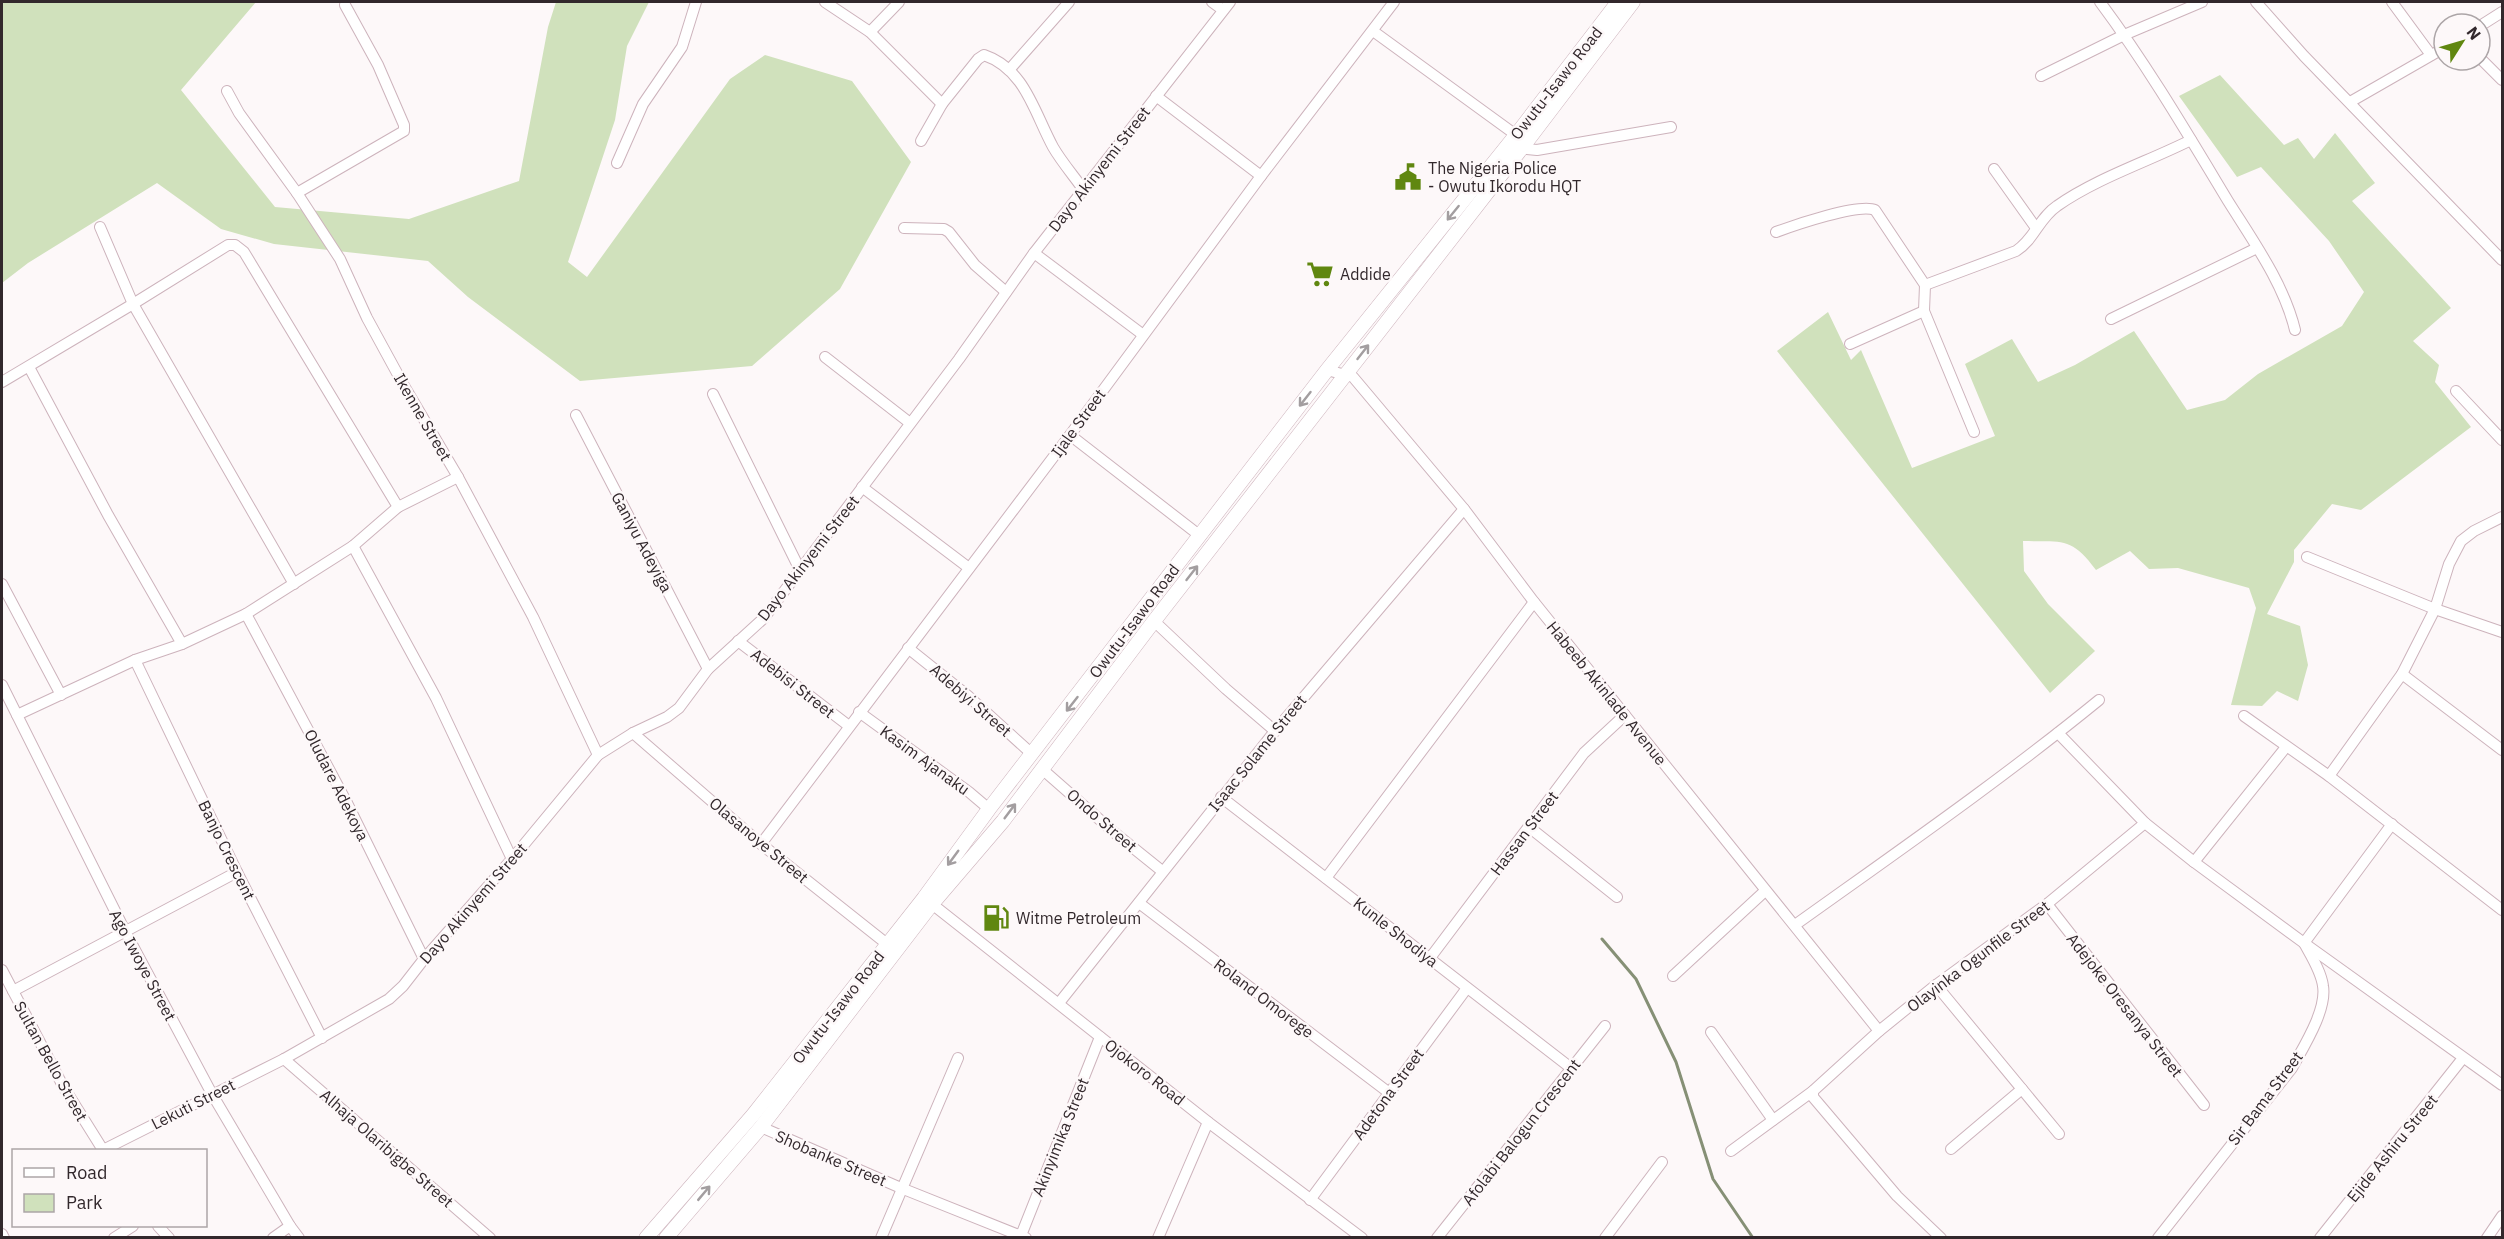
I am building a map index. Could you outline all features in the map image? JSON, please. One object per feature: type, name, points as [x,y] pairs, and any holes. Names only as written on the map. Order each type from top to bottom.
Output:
[{"type":"street","points":[[617,164],[643,104],[682,47],[696,2]]},
{"type":"street","points":[[825,2],[870,32],[942,104]]},
{"type":"street","points":[[870,32],[899,2]]},
{"type":"street","points":[[1009,70],[1069,2]]},
{"type":"street","points":[[1212,2],[1226,6]]},
{"type":"street","name":"Ijale Street","points":[[761,844],[1070,435],[1142,334],[1394,2]]},
{"type":"street","name":"Owutu-Isawo Road","points":[[666,1238],[761,1127],[932,904],[1003,821],[1154,621],[1345,375],[1520,140],[1618,2]]},
{"type":"street","name":"Owutu-Isawo Road","points":[[646,1238],[753,1115],[1327,370],[1633,2]]},
{"type":"street","points":[[2100,2],[2124,35],[2257,248],[2288,304],[2295,330]]},
{"type":"street","points":[[2041,76],[2124,35],[2202,2]]},
{"type":"street","points":[[2256,2],[2304,56],[2502,260]]},
{"type":"street","points":[[2350,102],[2431,55],[2392,2]]},
{"type":"street","points":[[297,193],[404,131],[404,124],[378,65],[345,5]]},
{"type":"street","name":"Dayo Akinyemi Street","points":[[284,1059],[389,999],[403,986],[424,958],[512,859],[598,755],[679,708],[708,669],[764,618],[1034,253],[1226,6]]},
{"type":"street","points":[[1373,31],[1520,140],[1527,149],[1537,150],[1671,127]]},
{"type":"street","points":[[921,141],[942,104],[978,58],[984,55],[1009,70],[1027,91],[1054,149],[1083,189]]},
{"type":"street","name":"Ikenne Street","points":[[227,91],[238,113],[297,193],[340,259],[367,318],[458,477],[533,617],[598,755]]},
{"type":"street","points":[[1156,96],[1261,176]]},
{"type":"street","points":[[1925,285],[2016,251],[2024,246],[2044,216],[2073,196],[2191,140]]},
{"type":"street","points":[[1994,169],[2036,228]]},
{"type":"street","points":[[1776,232],[1811,219],[1870,208],[1875,210],[1925,285],[1924,311],[1974,432]]},
{"type":"street","points":[[100,227],[134,304],[294,584]]},
{"type":"street","points":[[904,228],[949,232],[975,265],[1006,292]]},
{"type":"street","points":[[2,382],[228,245],[236,245],[244,252],[398,507]]},
{"type":"street","points":[[2111,319],[2257,248]]},
{"type":"street","points":[[1034,253],[1142,334]]},
{"type":"street","points":[[1850,344],[1924,311]]},
{"type":"street","points":[[825,357],[910,423]]},
{"type":"street","points":[[28,367],[182,645]]},
{"type":"street","name":"Habeeb Akinlade Avenue","points":[[1327,370],[1353,377],[1464,509],[1533,602],[1878,1031]]},
{"type":"street","points":[[2456,391],[2502,440]]},
{"type":"street","points":[[713,394],[800,570]]},
{"type":"street","name":"Ganiyu Adeyiga","points":[[576,415],[708,669]]},
{"type":"street","points":[[1070,435],[1199,535]]},
{"type":"street","points":[[17,715],[135,660],[182,645],[246,614],[353,546],[398,507],[458,477]]},
{"type":"street","points":[[862,488],[969,568]]},
{"type":"street","name":"Isaac Solame Street","points":[[1059,1003],[1275,731],[1464,509]]},
{"type":"street","points":[[2329,776],[2402,674],[2435,609],[2449,564],[2461,541],[2474,531],[2502,517]]},
{"type":"street","points":[[353,546],[436,698],[512,859]]},
{"type":"street","points":[[2307,557],[2435,609],[2502,632]]},
{"type":"street","points":[[2,584],[61,695]]},
{"type":"street","points":[[1326,878],[1533,602]]},
{"type":"street","name":"Oludare Adekoya","points":[[246,614],[346,801],[424,958]]},
{"type":"street","points":[[1154,621],[1226,689],[1275,731]]},
{"type":"street","name":"Adebisi Street","points":[[738,641],[849,726]]},
{"type":"street","name":"Adebiyi Street","points":[[908,648],[968,696],[1032,754]]},
{"type":"street","name":"Banjo Crescent","points":[[135,660],[237,872],[322,1038]]},
{"type":"street","points":[[2402,674],[2502,750]]},
{"type":"street","name":"Ago Iwoye Street","points":[[2,685],[126,933],[212,1094],[299,1238]]},
{"type":"street","points":[[1795,925],[1927,831],[2099,700]]},
{"type":"street","name":"Kasim Ajanaku","points":[[859,712],[989,809]]},
{"type":"street","name":"Hassan Street","points":[[1430,958],[1584,753],[1625,715]]},
{"type":"street","points":[[2244,716],[2329,776],[2502,910]]},
{"type":"street","name":"Olasanoye Street","points":[[633,733],[761,844],[887,944]]},
{"type":"street","points":[[2058,733],[2145,822],[2194,862],[2304,944],[2502,1085]]},
{"type":"street","points":[[2194,862],[2286,747]]},
{"type":"street","name":"Ondo Street","points":[[1042,769],[1162,871]]},
{"type":"street","name":"Kunle Shodiya","points":[[1221,797],[1571,1068]]},
{"type":"street","name":"Olayinka Ogunfile Street","points":[[1731,1151],[1813,1091],[1878,1031],[1936,985],[2047,904],[2145,822]]},
{"type":"street","points":[[2304,944],[2392,824]]},
{"type":"street","points":[[1529,827],[1617,897]]},
{"type":"street","points":[[13,991],[237,872]]},
{"type":"street","points":[[1673,976],[1765,891]]},
{"type":"street","name":"Roland Omorege","points":[[1139,903],[1388,1092]]},
{"type":"street","name":"Ojokoro Road","points":[[932,904],[1208,1122],[1362,1238]]},
{"type":"street","name":"Adejoke Oresanya Street","points":[[2047,904],[2204,1105]]},
{"type":"street","name":"Sir Bama Street","points":[[2158,1238],[2292,1068],[2308,1039],[2323,1001],[2323,986],[2304,944]]},
{"type":"street","name":"Sultan Bello Street","points":[[2,970],[63,1086],[102,1149]]},
{"type":"street","points":[[1936,985],[2059,1134]]},
{"type":"street","name":"Adetona Street","points":[[1310,1200],[1467,988]]},
{"type":"street","name":"Afolabi Balogun Crescent","points":[[1437,1238],[1605,1026]]},
{"type":"street","points":[[1711,1032],[1773,1120]]},
{"type":"street","name":"Akinyimika Street","points":[[1023,1237],[1100,1037]]},
{"type":"street","name":"Shobanke Street","points":[[880,1238],[958,1058]]},
{"type":"street","name":"Ejide Ashiru Street","points":[[2320,1238],[2463,1058]]},
{"type":"street","name":"Lekuti Street","points":[[105,1149],[284,1059]]},
{"type":"street","name":"Alhaja Olaribigbe Street","points":[[284,1059],[490,1238]]},
{"type":"street","points":[[1951,1149],[2022,1089]]},
{"type":"street","points":[[1813,1091],[1813,1097],[1897,1196],[1941,1238]]},
{"type":"street","points":[[1158,1238],[1208,1122]]},
{"type":"street","name":"Shobanke Street","points":[[761,1127],[901,1188],[1023,1237]]},
{"type":"street","points":[[1605,1238],[1662,1162]]},
{"type":"street","points":[[2487,1238],[2502,1216]]},
{"type":"street","points":[[273,1238],[290,1226]]},
{"type":"street","points":[[114,1238],[131,1227]]},
{"type":"green space","points":[[2,2],[256,2],[181,90],[275,207],[409,219],[519,181],[548,27],[556,2],[649,2],[627,46],[615,120],[568,262],[587,277],[730,79],[765,55],[852,81],[911,162],[840,289],[752,366],[580,381],[468,297],[428,261],[274,244],[221,229],[157,183],[28,263],[2,283]]},
{"type":"green space","points":[[2220,75],[2284,145],[2298,138],[2314,159],[2335,133],[2375,183],[2352,201],[2451,308],[2413,341],[2439,365],[2435,382],[2471,427],[2361,510],[2332,504],[2294,550],[2294,562],[2267,614],[2300,626],[2308,665],[2298,701],[2277,691],[2262,706],[2231,705],[2256,608],[2249,588],[2178,568],[2149,569],[2130,551],[2096,570],[2080,551],[2065,543],[2023,541],[2024,571],[2048,604],[2095,651],[2050,693],[1777,351],[1828,312],[1851,360],[1861,350],[1912,468],[1995,436],[1965,364],[2012,339],[2038,382],[2075,365],[2134,331],[2187,410],[2225,400],[2258,374],[2342,326],[2364,292],[2329,241],[2261,167],[2237,177],[2179,96]]},
{"type":"waterway","points":[[1602,939],[1636,979],[1676,1062],[1713,1179],[1753,1238]]},
{"type":"place","name":"The Nigeria Police - Owutu Ikorodu HQT","points":[[1408,177]]},
{"type":"place","name":"Addide","points":[[1320,274]]},
{"type":"place","name":"Witme Petroleum","points":[[996,918]]}]
